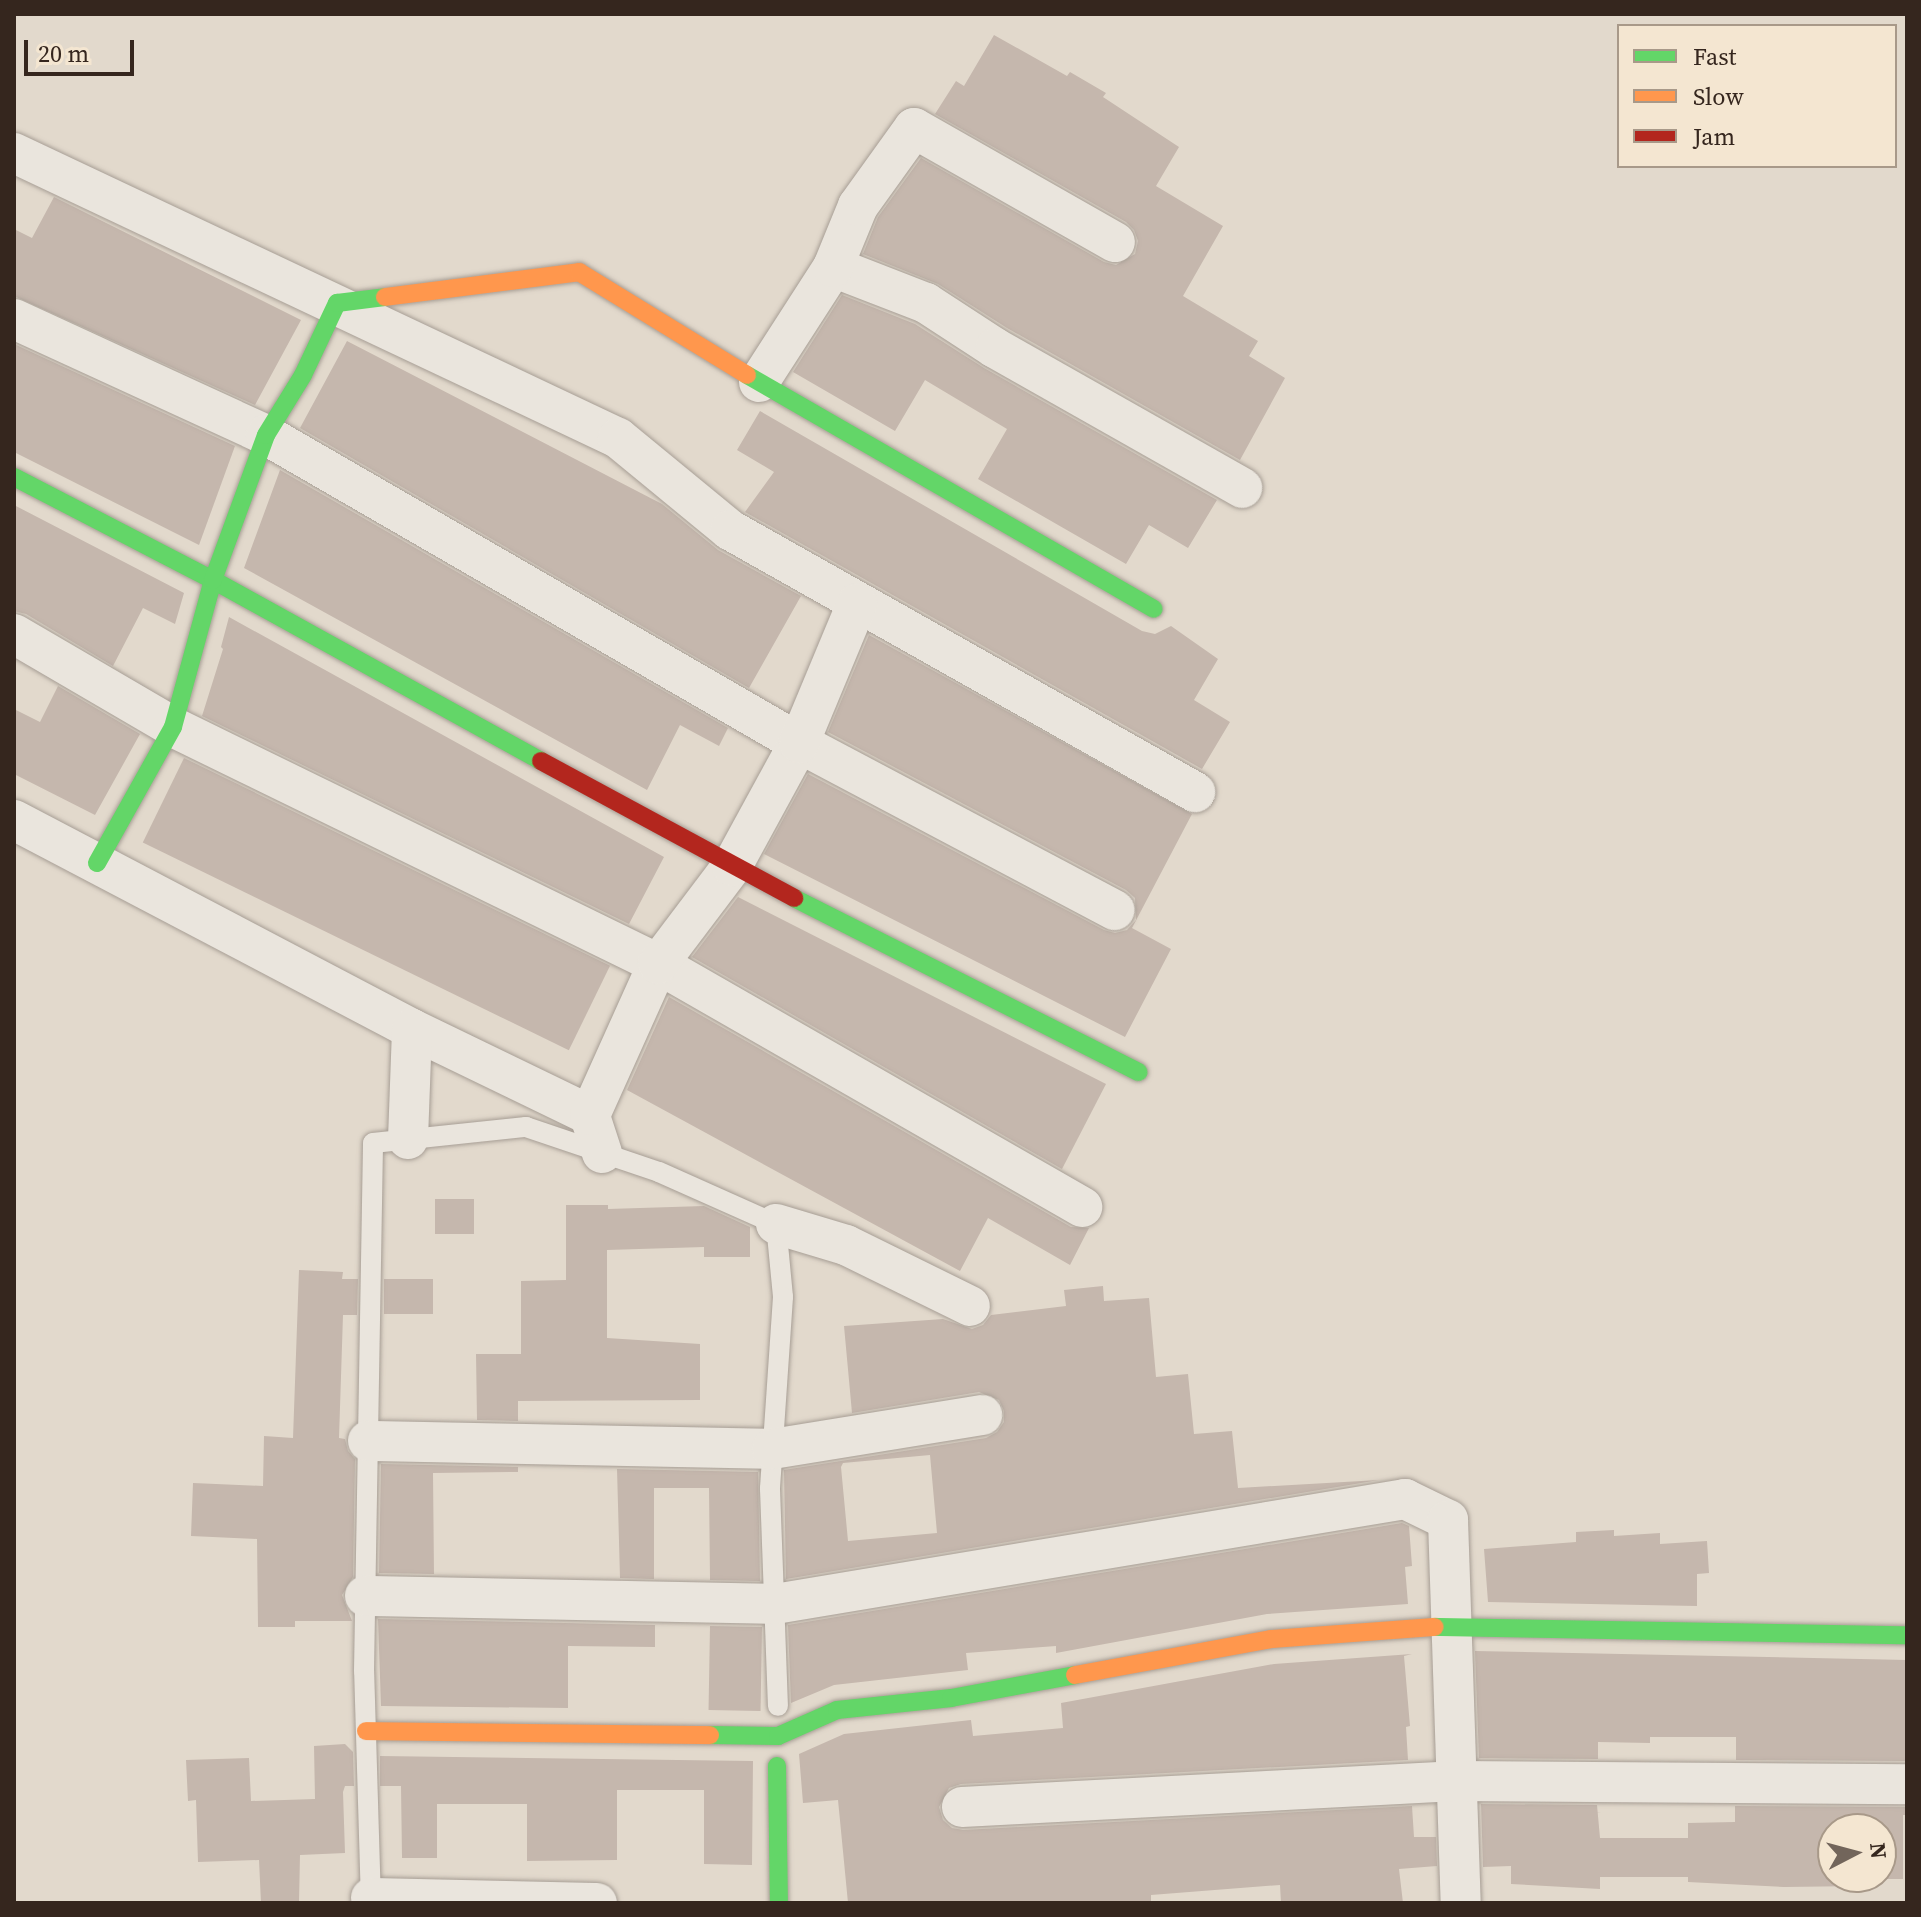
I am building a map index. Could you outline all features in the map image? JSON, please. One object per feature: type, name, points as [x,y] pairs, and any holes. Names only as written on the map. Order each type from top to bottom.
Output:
[{"type":"street","points":[[759,382],[833,267],[858,206],[914,128],[1014,188],[1115,242]]},
{"type":"street","points":[[14,153],[618,438],[730,530],[1195,792]]},
{"type":"street","points":[[833,267],[926,303],[995,348],[1242,488]]},
{"type":"street","points":[[337,303],[579,272],[759,382],[1154,609]]},
{"type":"street","points":[[97,863],[173,727],[213,580],[266,435],[303,375],[337,303]]},
{"type":"street","points":[[14,319],[266,435],[799,743],[1115,910]]},
{"type":"street","points":[[14,477],[213,580],[732,866],[1138,1072]]},
{"type":"street","points":[[602,1153],[590,1115],[658,964],[732,866],[799,743],[857,604]]},
{"type":"street","points":[[14,634],[173,727],[658,964],[1082,1207]]},
{"type":"street","points":[[14,820],[412,1029],[590,1115]]},
{"type":"street","points":[[408,1139],[412,1029]]},
{"type":"street","points":[[776,1224],[846,1245],[970,1306]]},
{"type":"street","points":[[368,1441],[772,1449],[982,1415]]},
{"type":"street","points":[[365,1596],[775,1604],[1405,1499],[1448,1520],[1461,1903]]},
{"type":"street","points":[[366,1731],[778,1736],[837,1710],[951,1698],[1271,1639],[1453,1626],[1907,1635]]},
{"type":"street","points":[[777,1766],[779,1903]]},
{"type":"street","points":[[962,1807],[1456,1781],[1907,1784]]},
{"type":"street","points":[[371,1901],[597,1903]]},
{"type":"lane","points":[[371,1901],[365,1596],[373,1143],[526,1127],[659,1172],[776,1224],[783,1297],[770,1489],[778,1706]]},
{"type":"building","points":[[994,35],[1067,76],[1070,72],[1106,93],[1103,97],[1179,147],[1156,186],[1223,226],[1183,296],[1258,341],[1249,356],[1285,378],[1240,460],[1007,328],[938,284],[863,254],[878,217],[921,158],[1104,262],[1116,265],[1135,254],[1138,241],[1134,230],[1126,222],[935,114],[956,81],[964,86]]},
{"type":"building","points":[[54,197],[301,320],[255,405],[14,296],[14,229],[32,238]]},
{"type":"building","points":[[842,295],[915,324],[984,368],[1217,500],[1188,548],[1149,525],[1126,564],[978,479],[1007,429],[925,380],[895,431],[793,372]]},
{"type":"building","points":[[347,341],[662,504],[718,550],[801,596],[749,688],[300,428]]},
{"type":"building","points":[[14,344],[235,446],[199,545],[14,452]]},
{"type":"building","points":[[760,411],[1142,631],[1155,634],[1171,626],[1218,659],[1194,700],[1230,722],[1202,769],[745,512],[774,472],[737,450]]},
{"type":"building","points":[[280,470],[728,728],[719,746],[680,725],[647,790],[244,568]]},
{"type":"building","points":[[14,505],[184,593],[175,624],[143,608],[113,666],[26,614],[14,611]]},
{"type":"building","points":[[229,617],[664,857],[629,924],[202,716],[223,649]]},
{"type":"building","points":[[869,635],[1192,814],[1132,928],[1171,949],[1125,1037],[764,854],[808,774],[1104,930],[1115,933],[1127,930],[1136,920],[1135,898],[1126,890],[828,732]]},
{"type":"building","points":[[58,686],[140,734],[95,815],[14,774],[14,709],[40,722]]},
{"type":"building","points":[[184,758],[610,966],[569,1050],[143,842]]},
{"type":"building","points":[[738,897],[1106,1084],[1062,1169],[692,957]]},
{"type":"building","points":[[669,997],[1071,1227],[1089,1228],[1070,1265],[988,1218],[960,1271],[627,1090]]},
{"type":"building","points":[[435,1199],[474,1199],[474,1234],[435,1234]]},
{"type":"building","points":[[566,1205],[608,1205],[608,1209],[704,1206],[750,1227],[750,1257],[704,1257],[704,1247],[607,1250],[607,1338],[700,1344],[700,1400],[518,1401],[518,1421],[477,1420],[476,1354],[521,1354],[521,1281],[566,1280]]},
{"type":"building","points":[[299,1270],[343,1272],[342,1279],[358,1279],[357,1315],[343,1315],[339,1438],[345,1439],[348,1451],[355,1459],[353,1577],[342,1595],[352,1621],[295,1621],[295,1627],[258,1627],[257,1539],[191,1536],[193,1483],[263,1486],[264,1436],[293,1438]]},
{"type":"building","points":[[384,1279],[433,1279],[433,1314],[384,1314]]},
{"type":"building","points":[[1103,1286],[1104,1301],[1149,1298],[1156,1377],[1188,1374],[1194,1434],[1232,1431],[1238,1488],[1379,1480],[786,1579],[784,1470],[986,1438],[997,1432],[1004,1422],[1004,1411],[999,1400],[979,1392],[852,1413],[844,1326],[943,1319],[972,1329],[983,1325],[991,1315],[1066,1306],[1064,1290]],"holes":[[[930,1455],[937,1533],[848,1541],[843,1463]]]},
{"type":"building","points":[[381,1464],[518,1467],[518,1472],[433,1473],[434,1574],[379,1573]]},
{"type":"building","points":[[617,1469],[758,1472],[760,1581],[710,1580],[709,1488],[654,1488],[654,1579],[620,1578]]},
{"type":"building","points":[[1402,1523],[1409,1526],[1412,1566],[1405,1567],[1408,1604],[1267,1614],[1056,1653],[1056,1646],[966,1653],[968,1670],[834,1685],[791,1703],[788,1625]]},
{"type":"building","points":[[1614,1530],[1614,1536],[1660,1533],[1660,1544],[1707,1541],[1709,1573],[1697,1574],[1697,1606],[1488,1602],[1484,1549],[1576,1542],[1576,1532]]},
{"type":"building","points":[[378,1619],[655,1625],[655,1647],[568,1646],[568,1708],[381,1706]]},
{"type":"building","points":[[710,1626],[762,1627],[761,1711],[709,1710]]},
{"type":"building","points":[[1475,1651],[1907,1660],[1907,1761],[1736,1760],[1736,1737],[1650,1737],[1650,1743],[1598,1742],[1598,1759],[1479,1758]]},
{"type":"building","points":[[1412,1654],[1404,1656],[1410,1726],[1406,1727],[1408,1760],[961,1784],[949,1788],[939,1807],[943,1820],[952,1828],[963,1830],[1412,1806],[1414,1837],[1436,1837],[1437,1866],[1399,1869],[1403,1903],[1281,1903],[1280,1885],[1151,1895],[1151,1902],[1135,1903],[848,1903],[838,1800],[803,1803],[799,1754],[844,1734],[971,1720],[973,1736],[1063,1728],[1061,1703],[1274,1664]]},
{"type":"building","points":[[345,1744],[353,1752],[354,1786],[345,1786],[343,1792],[345,1853],[300,1855],[299,1903],[261,1903],[259,1860],[198,1862],[196,1800],[188,1801],[186,1760],[249,1758],[251,1801],[315,1799],[314,1746]]},
{"type":"building","points":[[380,1756],[753,1761],[752,1865],[704,1864],[704,1790],[617,1790],[617,1860],[527,1861],[527,1804],[437,1804],[437,1858],[402,1858],[401,1786],[380,1786]]},
{"type":"building","points":[[1481,1804],[1597,1805],[1600,1838],[1688,1838],[1688,1823],[1735,1822],[1735,1806],[1907,1807],[1907,1815],[1903,1815],[1903,1879],[1897,1879],[1897,1813],[1817,1813],[1817,1887],[1688,1882],[1688,1877],[1600,1877],[1600,1889],[1511,1884],[1511,1866],[1483,1867]]},
{"type":"traffic: fast","points":[[97,863],[173,727],[213,580],[266,435],[303,375],[337,303],[385,297]]},
{"type":"traffic: fast","points":[[747,375],[1154,609]]},
{"type":"traffic: fast","points":[[14,477],[213,580],[541,761]]},
{"type":"traffic: fast","points":[[794,898],[1138,1072]]},
{"type":"traffic: fast","points":[[1435,1627],[1907,1635]]},
{"type":"traffic: fast","points":[[710,1735],[778,1736],[837,1710],[951,1698],[1075,1675]]},
{"type":"traffic: fast","points":[[777,1766],[779,1903]]},
{"type":"traffic: slow","points":[[385,297],[579,272],[747,375]]},
{"type":"traffic: slow","points":[[1075,1675],[1271,1639],[1435,1627]]},
{"type":"traffic: slow","points":[[366,1731],[710,1735]]},
{"type":"traffic: jam","points":[[541,761],[794,898]]}]
